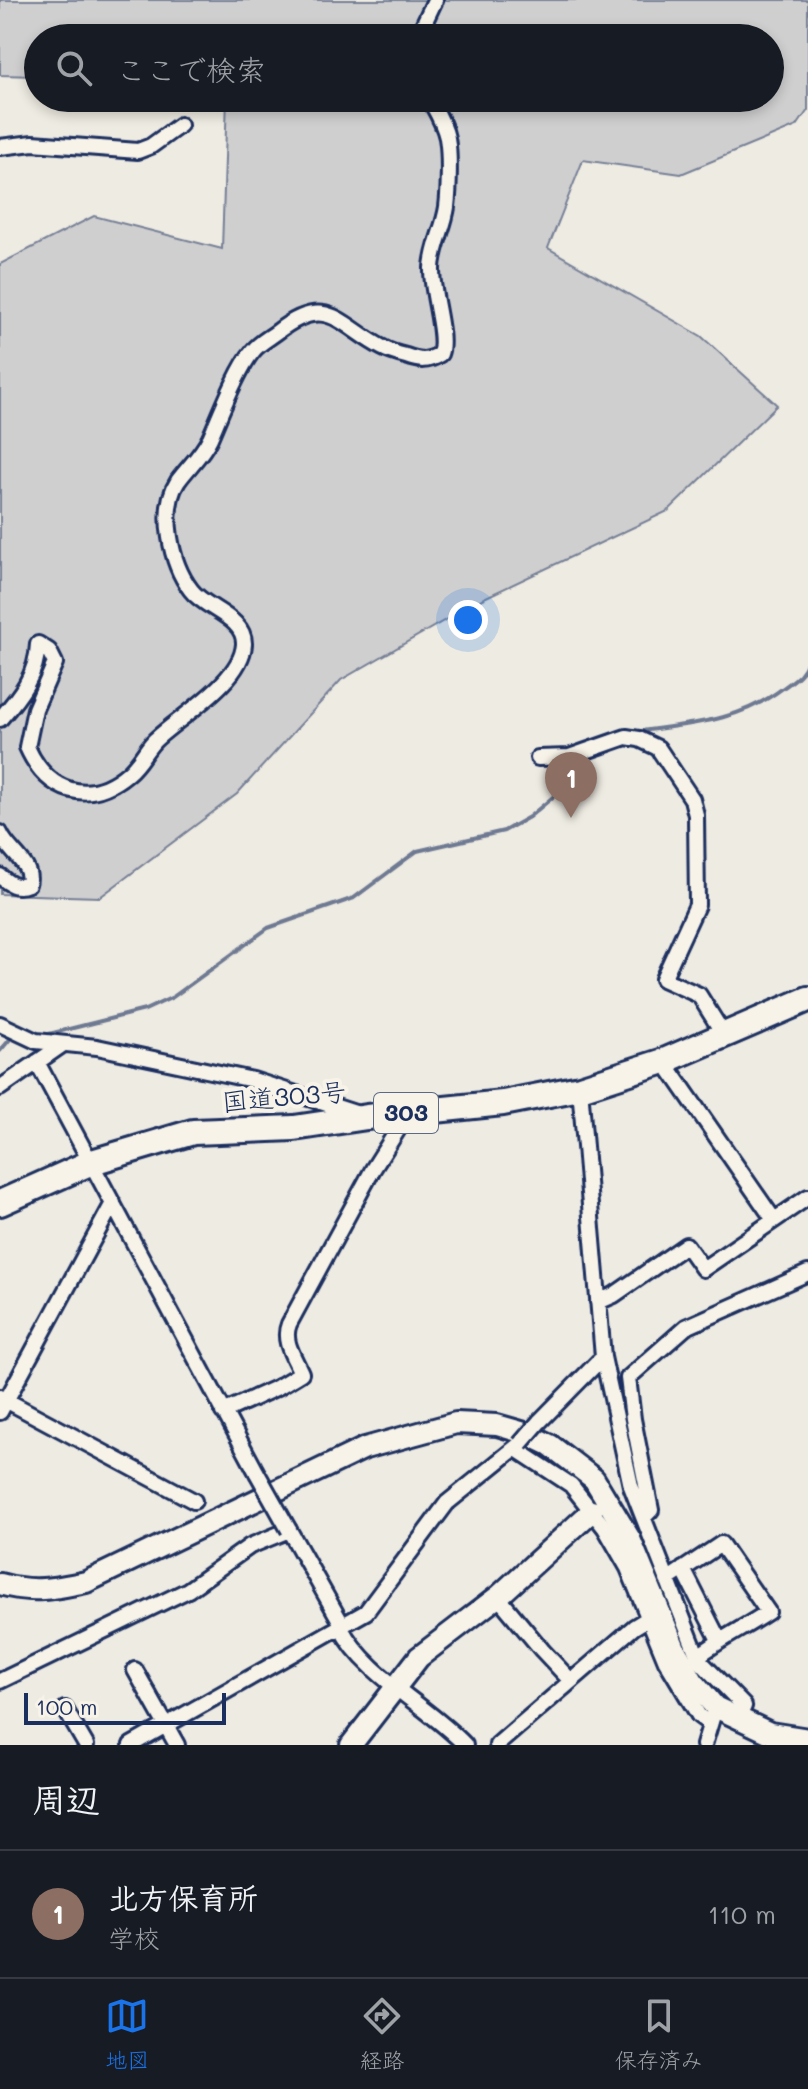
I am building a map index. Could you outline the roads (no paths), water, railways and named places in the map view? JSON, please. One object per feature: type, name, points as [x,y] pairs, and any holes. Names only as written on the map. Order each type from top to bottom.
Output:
[{"type":"highway","name":"国道303号","points":[[0,1203],[92,1162],[193,1132],[294,1128],[503,1103],[580,1088],[664,1061],[808,999]]},
{"type":"street","points":[[424,24],[435,0]]},
{"type":"street","points":[[0,719],[36,668],[38,644],[49,651],[55,663],[35,709],[27,747],[45,775],[60,788],[75,792],[103,788],[126,775],[155,740],[206,700],[238,663],[244,643],[238,627],[233,620],[201,600],[180,571],[169,523],[171,497],[178,482],[202,454],[252,351],[287,324],[309,314],[332,315],[384,349],[416,360],[429,361],[440,354],[443,341],[434,301],[432,266],[435,243],[447,208],[448,140],[437,112]]},
{"type":"street","points":[[0,147],[33,143],[138,151],[151,146],[180,125]]},
{"type":"street","points":[[538,758],[569,757],[626,737],[649,741],[658,748],[678,777],[692,799],[696,815],[697,905],[663,979],[699,995],[724,1035]]},
{"type":"street","points":[[0,833],[30,876],[28,884],[21,887],[11,885],[0,876]]},
{"type":"street","points":[[0,1024],[36,1041],[97,1047],[253,1080],[367,1117]]},
{"type":"street","points":[[0,1088],[62,1045]]},
{"type":"street","points":[[664,1061],[774,1220]]},
{"type":"street","points":[[37,1062],[348,1641],[465,1745]]},
{"type":"street","points":[[580,1088],[603,1357],[631,1486],[697,1657],[744,1706],[738,1719]]},
{"type":"street","points":[[223,1412],[301,1373],[287,1342],[289,1324],[373,1169],[402,1123],[402,1113]]},
{"type":"street","points":[[598,1302],[614,1295],[686,1245],[703,1269],[808,1197]]},
{"type":"street","points":[[113,1203],[2,1403],[194,1501]]},
{"type":"street","points":[[644,1517],[651,1510],[638,1450],[628,1378],[686,1327],[808,1273]]},
{"type":"street","points":[[131,1745],[366,1612],[447,1503],[518,1446],[603,1357]]},
{"type":"street","points":[[0,1584],[24,1591],[53,1590],[86,1582],[365,1448],[456,1423],[497,1425],[525,1433],[550,1445],[594,1479],[630,1539],[676,1651],[712,1715],[704,1745]]},
{"type":"street","points":[[518,1446],[571,1485],[592,1511],[628,1568],[666,1661],[699,1716],[738,1719],[770,1733],[808,1739]]},
{"type":"street","points":[[351,1745],[419,1657],[498,1597],[592,1511]]},
{"type":"street","points":[[0,1681],[188,1590],[250,1546],[289,1530]]},
{"type":"street","points":[[667,1580],[721,1544],[768,1612],[732,1636],[719,1640],[697,1657]]},
{"type":"street","points":[[683,1569],[719,1640]]},
{"type":"street","points":[[498,1597],[571,1681]]},
{"type":"street","points":[[497,1745],[518,1738],[571,1681],[647,1619]]},
{"type":"street","points":[[135,1670],[177,1745]]},
{"type":"street","points":[[65,1709],[86,1745]]},
{"type":"waterway","points":[[633,732],[693,724],[748,709],[795,679],[808,661]]},
{"type":"waterway","points":[[37,1037],[145,1010],[173,997],[268,928],[354,898],[417,851],[504,831],[529,817],[553,797],[587,757]]},
{"type":"waterway","points":[[0,1051],[12,1037],[26,1042]]},
{"type":"place","name":"北方保育所","points":[[571,818]]}]
